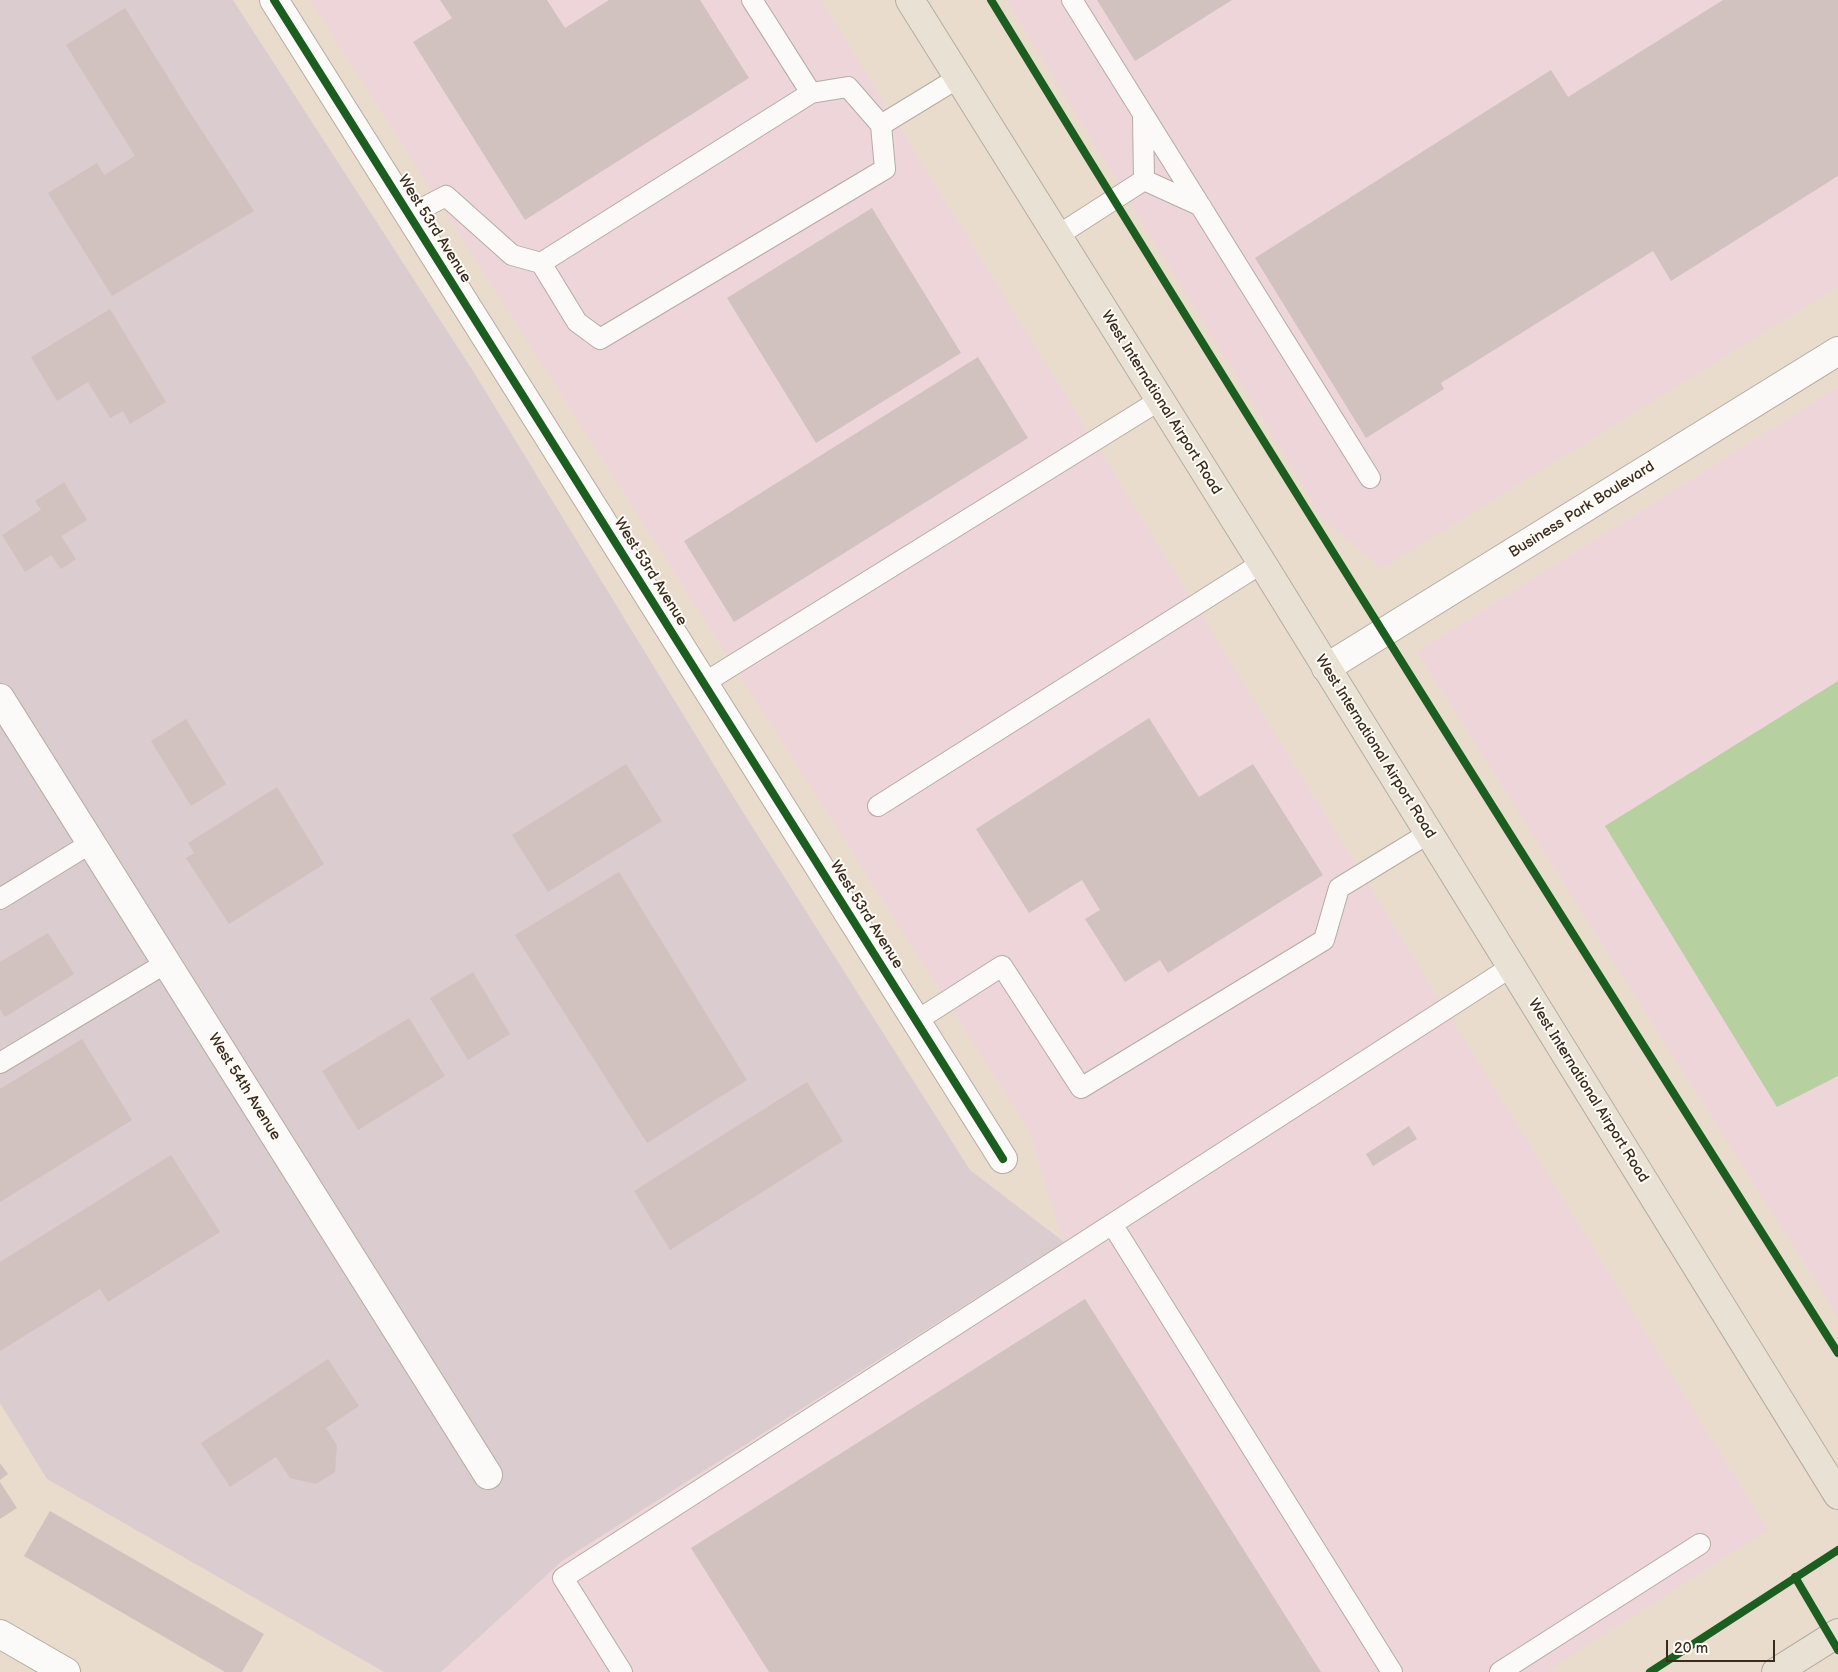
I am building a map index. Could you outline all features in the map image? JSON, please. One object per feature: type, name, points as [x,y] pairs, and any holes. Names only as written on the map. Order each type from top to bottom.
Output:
[{"type":"main road","name":"West International Airport Road","points":[[910,0],[1262,563],[1838,1495]]},
{"type":"main road","points":[[1776,1672],[1838,1633]]},
{"type":"street","name":"West 53rd Avenue","points":[[274,0],[1003,1159]]},
{"type":"street","name":"Business Park Boulevard","points":[[1326,668],[1838,351]]},
{"type":"street","name":"West 54th Avenue","points":[[0,698],[488,1475]]},
{"type":"street","points":[[0,1634],[66,1672]]},
{"type":"lane","points":[[752,0],[811,93]]},
{"type":"lane","points":[[1072,0],[1370,478]]},
{"type":"lane","points":[[881,125],[958,78]]},
{"type":"lane","points":[[410,216],[446,196],[512,255],[541,263],[577,322],[600,339],[885,169],[881,125],[848,87],[811,93],[541,263]]},
{"type":"lane","points":[[1142,113],[1144,180]]},
{"type":"lane","points":[[1057,236],[1144,180]]},
{"type":"lane","points":[[1144,180],[1201,206]]},
{"type":"lane","points":[[704,683],[1160,400]]},
{"type":"lane","points":[[878,806],[1262,563]]},
{"type":"lane","points":[[916,1021],[1002,966],[1081,1088],[1324,940],[1339,888],[1429,833]]},
{"type":"lane","points":[[0,899],[90,843]]},
{"type":"lane","points":[[0,1063],[166,963]]},
{"type":"lane","points":[[622,1672],[563,1578],[1511,966]]},
{"type":"lane","points":[[1112,1224],[1392,1672]]},
{"type":"lane","points":[[1500,1672],[1700,1544]]},
{"type":"shaded area","points":[[0,0],[233,0],[473,371],[736,801],[970,1170],[1064,1242],[562,1561],[441,1672],[384,1672],[47,1479],[0,1403]]},
{"type":"shaded area","points":[[310,0],[821,0],[1768,1530],[1546,1672],[441,1672],[562,1561],[1063,1241],[1028,1129]]},
{"type":"shaded area","points":[[1006,0],[1838,0],[1838,287],[1382,569],[1321,518],[1300,480]]},
{"type":"shaded area","points":[[1838,387],[1838,1317],[1417,652]]},
{"type":"green space","points":[[1838,681],[1838,1076],[1777,1107],[1605,826]]},
{"type":"building","points":[[440,0],[547,0],[565,28],[609,0],[700,0],[749,78],[525,220],[413,42],[452,18]]},
{"type":"building","points":[[1097,0],[1232,0],[1135,61]]},
{"type":"building","points":[[1723,0],[1838,0],[1838,176],[1671,281],[1653,251],[1441,383],[1444,389],[1366,438],[1255,258],[1551,70],[1568,97]]},
{"type":"building","points":[[125,8],[254,211],[112,296],[48,193],[97,163],[104,175],[135,156],[66,45]]},
{"type":"building","points":[[872,208],[961,353],[816,443],[727,298]]},
{"type":"building","points":[[110,309],[166,402],[130,424],[123,411],[110,418],[88,382],[57,401],[31,357]]},
{"type":"building","points":[[978,357],[1028,438],[734,622],[684,541]]},
{"type":"building","points":[[64,482],[87,520],[61,536],[76,559],[61,569],[51,555],[25,572],[2,535],[41,510],[35,501]]},
{"type":"building","points":[[1149,718],[1199,797],[1253,764],[1323,875],[1168,973],[1160,960],[1125,982],[1085,919],[1100,910],[1082,880],[1029,913],[976,829]]},
{"type":"building","points":[[186,719],[226,784],[191,806],[151,741]]},
{"type":"building","points":[[626,764],[662,821],[548,892],[512,835]]},
{"type":"building","points":[[277,787],[324,864],[229,924],[186,858],[194,853],[188,843]]},
{"type":"building","points":[[619,872],[747,1080],[647,1143],[515,935]]},
{"type":"building","points":[[48,933],[74,974],[5,1017],[0,1009],[0,962]]},
{"type":"building","points":[[473,972],[510,1034],[468,1060],[430,998]]},
{"type":"building","points":[[409,1018],[445,1076],[358,1130],[322,1071]]},
{"type":"building","points":[[82,1039],[132,1120],[0,1202],[0,1089]]},
{"type":"building","points":[[807,1082],[843,1141],[670,1250],[634,1191]]},
{"type":"building","points":[[1409,1126],[1417,1139],[1373,1166],[1366,1154]]},
{"type":"building","points":[[171,1155],[220,1232],[108,1302],[100,1289],[0,1351],[0,1262]]},
{"type":"building","points":[[1085,1299],[1321,1672],[769,1672],[691,1548]]},
{"type":"building","points":[[328,1359],[359,1406],[326,1428],[337,1445],[335,1472],[316,1484],[290,1478],[276,1457],[230,1487],[201,1443]]},
{"type":"building","points":[[0,1463],[8,1474],[0,1480]]},
{"type":"building","points":[[0,1482],[17,1508],[0,1519]]},
{"type":"building","points":[[50,1511],[264,1634],[242,1672],[225,1672],[24,1556]]},
{"type":"cycle path","points":[[274,0],[1003,1159]]},
{"type":"cycle path","points":[[991,0],[1306,509],[1838,1353]]},
{"type":"cycle path","points":[[1650,1672],[1838,1550]]},
{"type":"cycle path","points":[[1795,1577],[1838,1650]]}]
